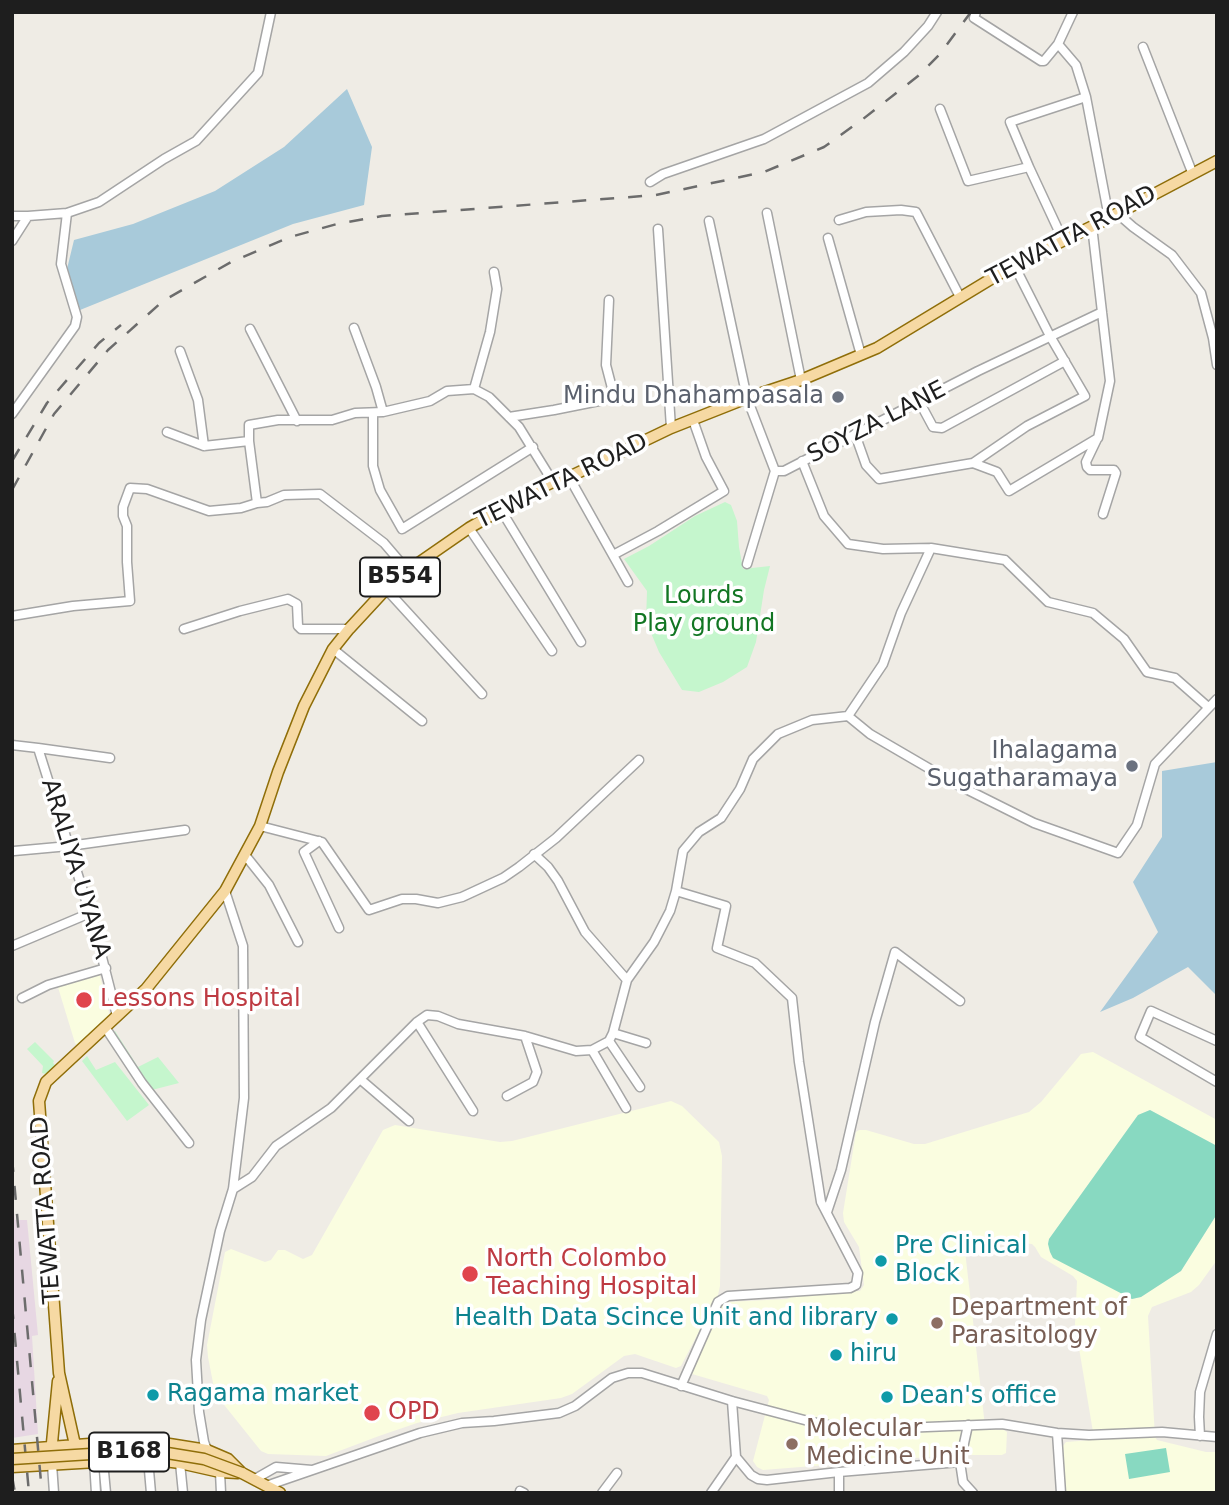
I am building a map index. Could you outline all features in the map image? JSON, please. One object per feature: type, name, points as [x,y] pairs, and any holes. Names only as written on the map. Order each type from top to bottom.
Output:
[{"type":"main road","name":"TEWATTA ROAD","points":[[76,1462],[75,1445],[59,1373],[39,1101],[46,1082],[145,989],[225,891],[260,826],[304,706],[333,649],[349,629],[386,589],[469,527],[553,482],[569,477],[671,428],[861,355],[1014,265],[1217,161]]},
{"type":"main road","name":"TEWATTA ROAD","points":[[52,1464],[50,1447],[59,1373]]},
{"type":"main road","name":"B168","points":[[12,1450],[115,1443],[163,1443],[207,1450],[228,1459],[242,1473]]},
{"type":"main road","name":"B168","points":[[12,1459],[161,1452],[204,1460],[242,1473],[280,1493]]},
{"type":"main road","name":"B168","points":[[12,1467],[148,1459],[180,1462],[220,1472],[242,1473]]},
{"type":"street","points":[[12,216],[67,213],[99,202],[196,141],[258,73],[271,12]]},
{"type":"street","points":[[650,182],[663,174],[764,139],[869,83],[904,52],[937,12]]},
{"type":"street","points":[[976,12],[974,18],[1041,61],[1044,61],[1058,44],[1073,12]]},
{"type":"street","points":[[1058,44],[1076,65],[1113,215],[1172,255],[1201,293],[1217,365]]},
{"type":"street","points":[[1143,47],[1192,172]]},
{"type":"street","points":[[1063,240],[1010,122],[1086,97]]},
{"type":"street","points":[[940,109],[968,181],[1029,167]]},
{"type":"street","points":[[839,220],[866,212],[901,209],[916,212],[960,297]]},
{"type":"street","points":[[12,414],[75,326],[77,317],[61,264],[67,213]]},
{"type":"street","points":[[767,213],[801,380]]},
{"type":"street","points":[[12,241],[28,216]]},
{"type":"street","name":"SOYZA LANE","points":[[709,221],[747,398],[775,471],[784,471],[919,401],[1102,312]]},
{"type":"street","points":[[1092,226],[1110,380],[1098,439],[1086,462],[1090,470],[1114,470],[1116,473],[1103,514]]},
{"type":"street","points":[[658,229],[671,428]]},
{"type":"street","points":[[828,238],[861,355]]},
{"type":"street","points":[[855,434],[866,465],[879,479],[973,463],[1027,426],[1085,396],[1050,336],[1014,265]]},
{"type":"street","points":[[474,389],[490,332],[497,289],[494,272]]},
{"type":"street","points":[[509,417],[612,397],[606,352],[609,300]]},
{"type":"street","points":[[354,328],[383,412]]},
{"type":"street","points":[[250,329],[298,421]]},
{"type":"street","points":[[180,351],[198,400],[204,446]]},
{"type":"street","points":[[919,401],[933,427],[942,428],[1065,361]]},
{"type":"street","points":[[257,503],[249,425],[278,421],[332,420],[355,412],[383,412],[430,401],[447,391],[474,389],[489,397],[519,427],[553,482]]},
{"type":"street","points":[[373,412],[373,466],[380,490],[402,529],[533,447]]},
{"type":"street","points":[[613,555],[659,531],[724,491],[706,457],[693,421]]},
{"type":"street","points":[[167,432],[204,446],[249,441]]},
{"type":"street","points":[[973,463],[997,472],[1009,491],[1098,439]]},
{"type":"street","points":[[803,461],[824,516],[848,544],[883,550],[931,548],[1005,560],[1048,602],[1093,612],[1124,639],[1146,672],[1175,678],[1208,707]]},
{"type":"street","points":[[747,564],[775,471]]},
{"type":"street","points":[[569,477],[628,582]]},
{"type":"street","points":[[12,616],[73,606],[130,601],[127,526],[123,516],[123,507],[130,488],[147,489],[209,511],[241,508],[284,495],[320,494],[384,543],[408,571]]},
{"type":"street","points":[[501,510],[581,642]]},
{"type":"street","points":[[469,527],[552,651]]},
{"type":"street","points":[[848,716],[883,664],[901,612],[931,548]]},
{"type":"street","points":[[386,589],[482,694]]},
{"type":"street","points":[[184,629],[240,611],[288,600],[297,604],[298,626],[301,629],[349,629]]},
{"type":"street","points":[[333,649],[422,721]]},
{"type":"street","points":[[233,1189],[252,1177],[276,1146],[331,1108],[427,1015],[438,1016],[458,1024],[525,1036],[576,1051],[592,1050],[611,1037],[627,979],[654,942],[670,911],[683,851],[699,832],[721,818],[740,789],[753,759],[778,734],[813,720],[848,716],[870,734],[954,783],[1034,823],[1118,853],[1137,825],[1155,764],[1217,699]]},
{"type":"street","name":"ARALIYA UYANA","points":[[12,745],[38,748],[90,913],[117,1016]]},
{"type":"street","points":[[38,748],[110,758]]},
{"type":"street","points":[[260,826],[322,842],[369,910],[402,899],[438,903],[462,897],[503,878],[555,838],[639,760]]},
{"type":"street","points":[[14,851],[185,831]]},
{"type":"street","points":[[318,841],[304,852],[339,928]]},
{"type":"street","points":[[534,854],[558,881],[584,932],[627,979]]},
{"type":"street","points":[[245,855],[269,885],[298,942]]},
{"type":"street","points":[[207,1450],[199,1412],[196,1360],[201,1320],[220,1231],[233,1189],[244,1098],[243,946],[225,891]]},
{"type":"street","points":[[676,891],[726,906],[717,948],[755,963],[792,998],[821,1202],[858,1273],[856,1285],[850,1288],[728,1296],[718,1302],[681,1386]]},
{"type":"street","points":[[12,946],[90,913]]},
{"type":"street","points":[[827,1212],[841,1170],[875,1022],[895,952],[960,1001]]},
{"type":"street","points":[[22,998],[48,985],[106,968]]},
{"type":"street","points":[[1217,1041],[1151,1011],[1140,1037],[1217,1082]]},
{"type":"street","points":[[417,1022],[473,1111]]},
{"type":"street","points":[[105,1027],[142,1083],[189,1143]]},
{"type":"street","points":[[508,1096],[533,1082],[537,1072],[525,1036]]},
{"type":"street","points":[[611,1037],[646,1043]]},
{"type":"street","points":[[611,1037],[640,1087]]},
{"type":"street","points":[[592,1050],[626,1108]]},
{"type":"street","points":[[360,1079],[410,1121]]},
{"type":"street","points":[[1200,1436],[1200,1392],[1213,1356],[1217,1334]]},
{"type":"street","points":[[266,1486],[420,1433],[451,1425],[559,1413],[575,1406],[612,1378],[628,1373],[642,1373],[732,1401],[852,1430],[1002,1424],[1089,1435],[1161,1432],[1217,1437]]},
{"type":"street","points":[[732,1401],[736,1457],[751,1475],[758,1479],[960,1462]]},
{"type":"street","points":[[968,1425],[960,1462],[963,1482],[973,1493]]},
{"type":"street","points":[[1057,1433],[1061,1493]]},
{"type":"street","points":[[711,1493],[736,1457]]},
{"type":"street","points":[[148,1459],[151,1493]]},
{"type":"street","points":[[96,1493],[99,1461]]},
{"type":"street","points":[[99,1461],[106,1493]]},
{"type":"street","points":[[180,1462],[183,1493]]},
{"type":"street","points":[[52,1464],[54,1493]]},
{"type":"street","points":[[255,1479],[276,1467],[315,1470]]},
{"type":"street","points":[[220,1472],[221,1493]]},
{"type":"street","points":[[839,1472],[839,1493]]},
{"type":"street","points":[[602,1493],[617,1474]]},
{"type":"shaded area","name":"Lessons Hospital","points":[[99,972],[110,1017],[78,1047],[57,984]]},
{"type":"shaded area","points":[[1093,1052],[1217,1120],[1217,1146],[1150,1110],[1138,1115],[1048,1244],[1132,1299],[1141,1297],[1181,1271],[1217,1214],[1217,1260],[1191,1292],[1152,1307],[1148,1316],[1155,1437],[1157,1440],[1206,1452],[1217,1452],[1217,1493],[1066,1493],[1063,1446],[1066,1442],[1094,1438],[1075,1324],[1077,1281],[1041,1257],[1032,1244],[970,1238],[964,1242],[985,1426],[987,1429],[1007,1432],[1006,1453],[763,1470],[757,1467],[753,1461],[769,1400],[767,1396],[692,1374],[690,1368],[721,1307],[727,1302],[787,1299],[798,1294],[860,1291],[864,1285],[859,1247],[844,1222],[843,1213],[856,1132],[866,1130],[914,1144],[925,1144],[1029,1112],[1041,1102],[1081,1054]]},
{"type":"shaded area","name":"North Colombo Teaching Hospital","points":[[671,1101],[682,1106],[719,1142],[722,1156],[720,1286],[718,1295],[681,1366],[676,1368],[635,1354],[624,1356],[572,1394],[561,1398],[458,1413],[417,1423],[326,1456],[268,1454],[261,1451],[217,1396],[207,1345],[225,1252],[231,1249],[265,1262],[271,1260],[278,1250],[285,1250],[303,1259],[312,1255],[383,1130],[395,1125],[500,1142],[512,1141]]},
{"type":"shaded area","points":[[12,1194],[15,1220],[27,1220],[38,1335],[32,1336],[38,1434],[12,1438]]},
{"type":"green space","name":"Lourds Play ground","points":[[725,502],[731,505],[737,521],[743,569],[770,566],[756,642],[747,667],[723,682],[699,692],[682,690],[659,652],[646,621],[647,591],[624,559],[695,516]]},
{"type":"green space","points":[[115,1031],[138,1067],[158,1057],[179,1083],[148,1091],[112,1034]]},
{"type":"green space","points":[[35,1042],[56,1066],[46,1074],[42,1073],[43,1066],[27,1049]]},
{"type":"green space","points":[[87,1056],[96,1070],[115,1062],[149,1105],[127,1121],[82,1061]]},
{"type":"green space","points":[[1150,1110],[1217,1146],[1217,1214],[1181,1271],[1141,1297],[1132,1299],[1053,1258],[1048,1244],[1138,1115]]},
{"type":"green space","points":[[1166,1448],[1170,1472],[1129,1479],[1125,1454]]},
{"type":"water","points":[[347,89],[372,147],[364,205],[293,224],[80,310],[67,269],[74,240],[133,224],[215,191],[284,147]]},
{"type":"water","points":[[1217,762],[1217,996],[1188,967],[1133,998],[1100,1012],[1158,932],[1133,882],[1162,837],[1162,771]]},
{"type":"railway","points":[[12,490],[54,414],[108,350],[163,301],[231,262],[290,237],[337,224],[382,216],[656,195],[764,172],[824,147],[863,119],[918,76],[940,54],[971,12]]},
{"type":"railway","points":[[12,461],[47,403],[99,343],[121,325]]},
{"type":"railway","points":[[12,1158],[42,1493]]},
{"type":"railway","points":[[12,1305],[29,1493]]},
{"type":"railway","points":[[12,1476],[15,1493]]},
{"type":"place","name":"Mindu Dhahampasala","points":[[838,397]]},
{"type":"place","name":"Ihalagama Sugatharamaya","points":[[1132,766]]},
{"type":"place","name":"Lessons Hospital","points":[[84,1000]]},
{"type":"place","name":"Pre Clinical Block","points":[[881,1261]]},
{"type":"place","name":"North Colombo Teaching Hospital","points":[[470,1274]]},
{"type":"place","name":"Health Data Scince Unit and library","points":[[892,1319]]},
{"type":"place","name":"Department of Parasitology","points":[[937,1323]]},
{"type":"place","name":"hiru","points":[[836,1355]]},
{"type":"place","name":"Ragama market","points":[[153,1395]]},
{"type":"place","name":"Dean's office","points":[[887,1397]]},
{"type":"place","name":"OPD","points":[[372,1413]]},
{"type":"place","name":"Molecular Medicine Unit","points":[[792,1444]]}]
